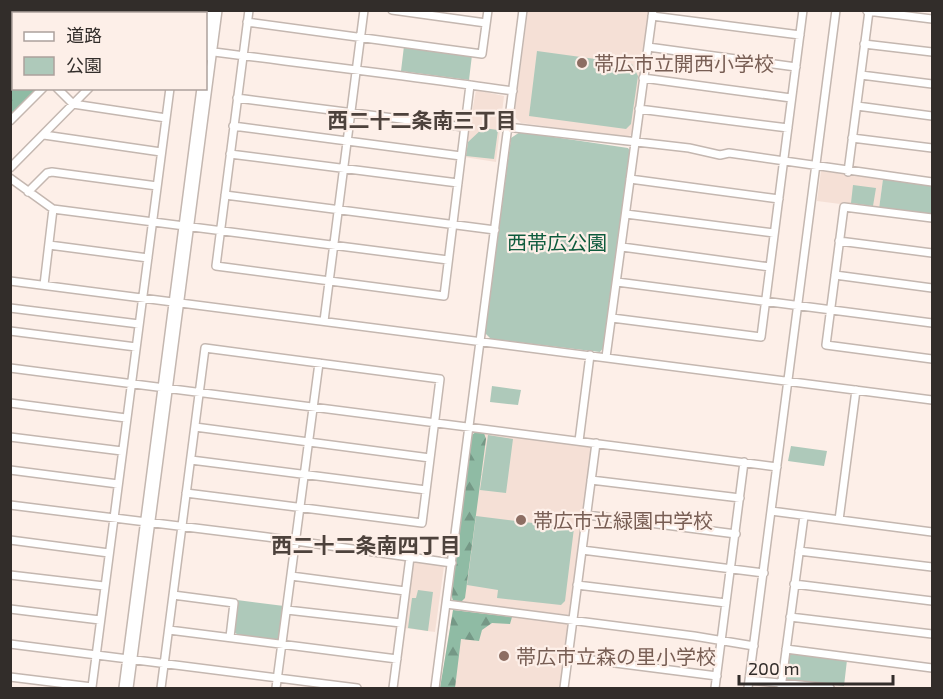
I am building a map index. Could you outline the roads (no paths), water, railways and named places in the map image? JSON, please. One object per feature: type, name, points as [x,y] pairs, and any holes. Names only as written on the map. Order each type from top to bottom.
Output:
[{"type":"street","points":[[207,53],[211,10]]},
{"type":"street","points":[[207,53],[218,10]]},
{"type":"street","points":[[249,10],[216,266],[444,296],[470,85]]},
{"type":"street","points":[[324,321],[364,10]]},
{"type":"street","points":[[392,10],[486,23]]},
{"type":"street","points":[[247,22],[482,54],[488,10]]},
{"type":"street","points":[[435,688],[523,10]]},
{"type":"street","points":[[612,318],[761,337],[803,10]]},
{"type":"street","points":[[830,688],[749,684],[836,10]]},
{"type":"street","points":[[848,172],[861,75],[866,11],[933,20]]},
{"type":"street","points":[[606,357],[652,13],[800,35]]},
{"type":"street","points":[[864,44],[933,52]]},
{"type":"street","points":[[648,47],[796,67]]},
{"type":"street","points":[[207,53],[268,57],[357,72],[384,72],[513,91]]},
{"type":"street","points":[[861,75],[933,84]]},
{"type":"street","points":[[643,78],[791,98]]},
{"type":"street","points":[[10,121],[41,90]]},
{"type":"street","points":[[59,90],[73,105],[166,118]]},
{"type":"street","points":[[10,168],[87,90]]},
{"type":"street","points":[[10,677],[57,686],[92,687],[170,90]]},
{"type":"street","points":[[187,226],[201,90]]},
{"type":"street","points":[[129,688],[130,659],[203,90]]},
{"type":"street","points":[[237,98],[464,127]]},
{"type":"street","points":[[857,106],[933,116]]},
{"type":"street","points":[[639,109],[788,128]]},
{"type":"street","points":[[233,126],[461,156]]},
{"type":"street","points":[[507,127],[682,147],[720,155],[745,155],[783,163],[848,172],[879,173],[933,182]]},
{"type":"street","points":[[44,135],[161,152]]},
{"type":"street","points":[[852,138],[933,148]]},
{"type":"street","points":[[230,154],[458,183]]},
{"type":"street","points":[[28,192],[47,173],[52,172],[157,186]]},
{"type":"street","points":[[10,178],[53,209],[448,260]]},
{"type":"street","points":[[630,179],[779,199]]},
{"type":"street","points":[[225,195],[495,230]]},
{"type":"street","points":[[933,218],[844,207],[826,345],[933,359]]},
{"type":"street","points":[[44,285],[53,209]]},
{"type":"street","points":[[626,214],[774,233]]},
{"type":"street","points":[[839,241],[933,253]]},
{"type":"street","points":[[49,244],[148,258]]},
{"type":"street","points":[[621,247],[770,267]]},
{"type":"street","points":[[835,275],[933,288]]},
{"type":"street","points":[[10,286],[11,281],[44,285],[933,400]]},
{"type":"street","points":[[617,282],[933,323]]},
{"type":"street","points":[[10,308],[139,324]]},
{"type":"street","points":[[10,331],[136,347]]},
{"type":"street","points":[[161,688],[186,493],[200,392],[205,348],[440,379],[422,523],[186,493]]},
{"type":"street","points":[[579,441],[590,355]]},
{"type":"street","points":[[276,688],[319,363]]},
{"type":"street","points":[[10,368],[777,467]]},
{"type":"street","points":[[839,520],[856,390]]},
{"type":"street","points":[[10,403],[126,418]]},
{"type":"street","points":[[195,427],[430,458]]},
{"type":"street","points":[[10,437],[122,450]]},
{"type":"street","points":[[564,688],[596,443]]},
{"type":"street","points":[[191,459],[426,490]]},
{"type":"street","points":[[715,688],[744,462]]},
{"type":"street","points":[[10,470],[118,484]]},
{"type":"street","points":[[591,480],[740,498]]},
{"type":"street","points":[[10,505],[148,524],[267,537],[296,543],[332,545],[452,563]]},
{"type":"street","points":[[771,511],[933,532]]},
{"type":"street","points":[[587,515],[736,534]]},
{"type":"street","points":[[781,686],[804,516]]},
{"type":"street","points":[[10,540],[109,553]]},
{"type":"street","points":[[582,550],[764,573]]},
{"type":"street","points":[[799,551],[933,567]]},
{"type":"street","points":[[393,688],[410,557]]},
{"type":"street","points":[[10,575],[104,586]]},
{"type":"street","points":[[291,576],[405,591]]},
{"type":"street","points":[[794,584],[933,601]]},
{"type":"street","points":[[577,585],[726,603]]},
{"type":"street","points":[[173,595],[234,603],[230,637]]},
{"type":"street","points":[[446,604],[540,615],[572,622],[694,636],[754,646]]},
{"type":"street","points":[[10,609],[100,620]]},
{"type":"street","points":[[287,610],[401,623]]},
{"type":"street","points":[[790,617],[933,634]]},
{"type":"street","points":[[169,630],[397,659]]},
{"type":"street","points":[[10,644],[357,688]]},
{"type":"street","points":[[786,649],[933,668]]},
{"type":"street","points":[[568,657],[717,676]]},
{"type":"street","points":[[123,688],[130,659]]},
{"type":"place","name":"帯広市立開西小学校","points":[[582,63]]},
{"type":"place","name":"帯広市立緑園中学校","points":[[521,520]]},
{"type":"place","name":"帯広市立森の里小学校","points":[[504,656]]},
{"type":"district","name":"西二十二条南三丁目","points":[[422,119]]},
{"type":"district","name":"西二十二条南四丁目","points":[[366,544]]},
{"type":"park label","name":"西帯広公園","points":[[557,242]]}]
